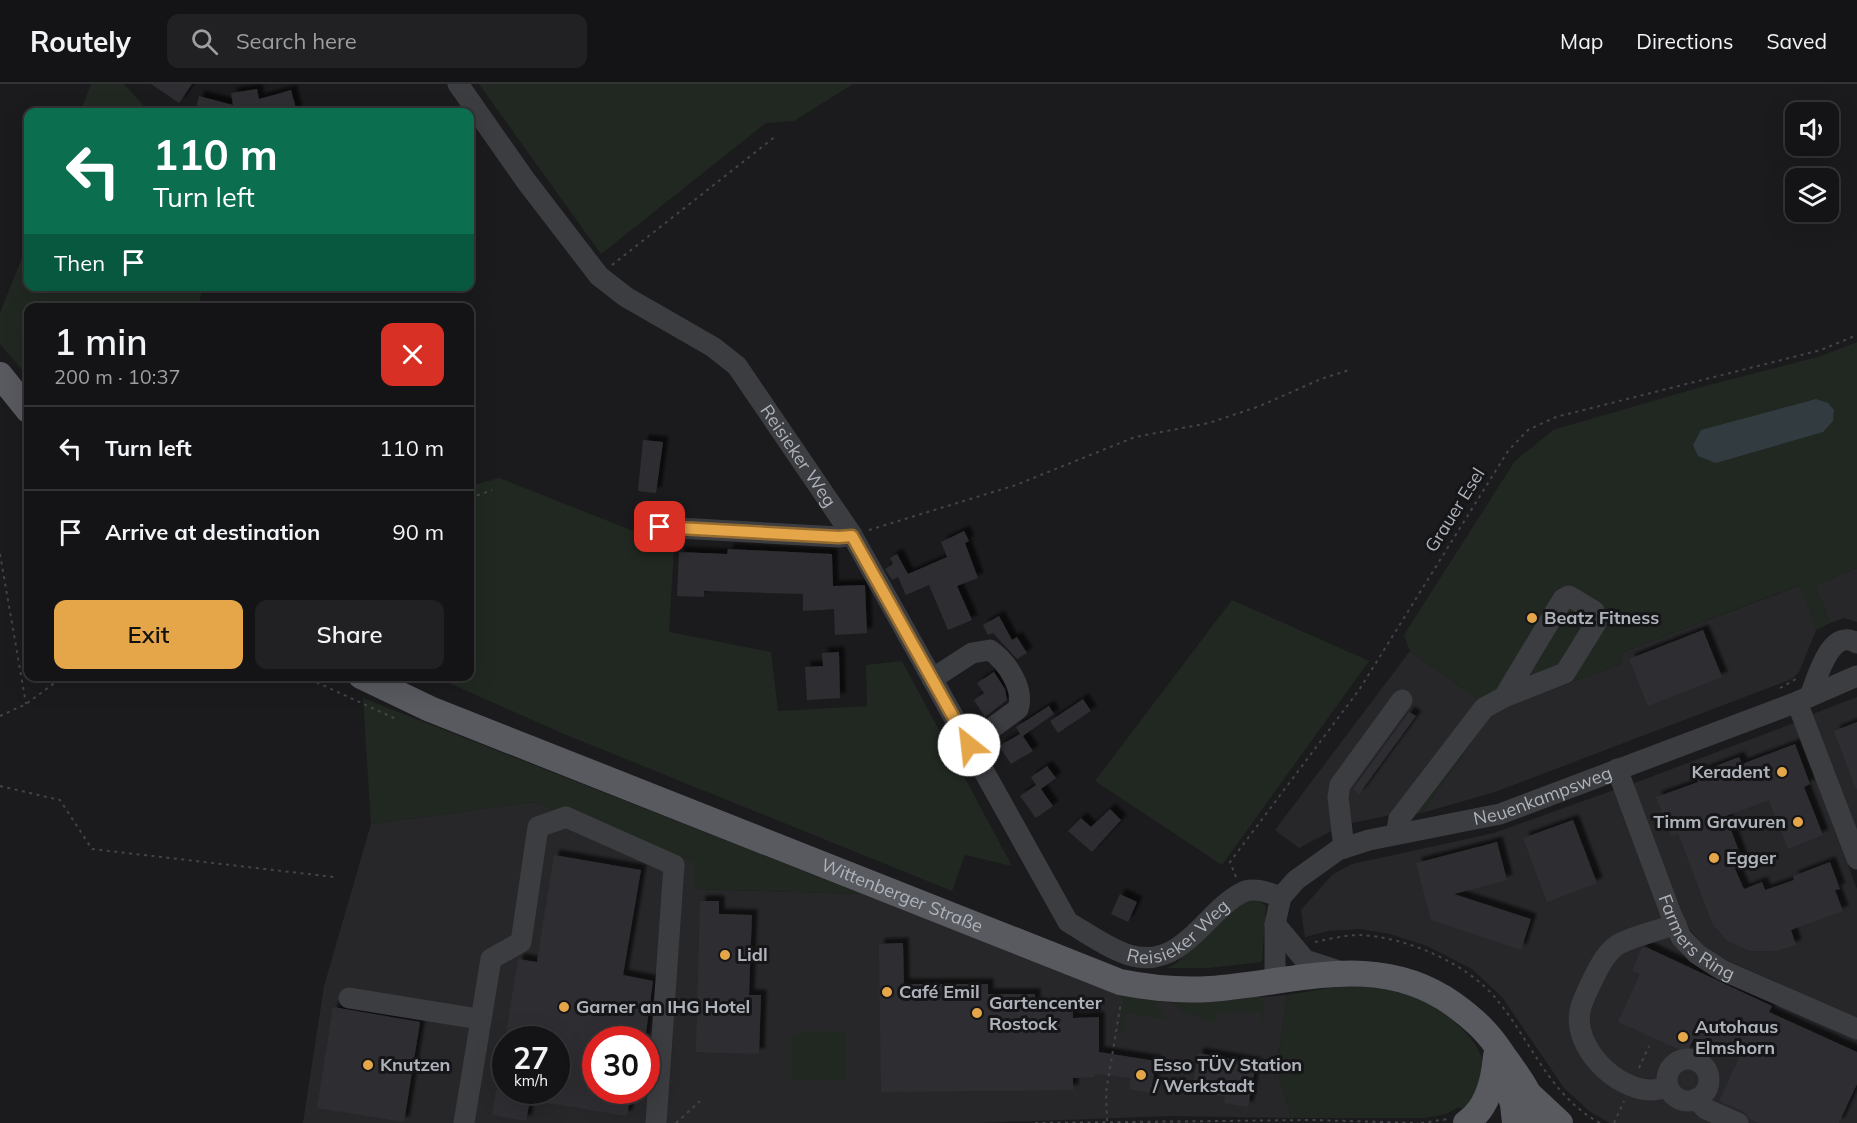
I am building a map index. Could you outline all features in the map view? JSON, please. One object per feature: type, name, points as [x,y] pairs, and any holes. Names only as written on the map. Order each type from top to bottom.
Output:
[{"type":"main road","points":[[0,375],[24,405]]},
{"type":"main road","name":"Wittenberger Straße","points":[[371,681],[430,710],[1120,982],[1175,990],[1275,982],[1342,972],[1375,972],[1406,979],[1436,991],[1488,1031],[1530,1095],[1537,1123]]},
{"type":"main road","name":"Wittenberger Straße","points":[[1458,1008],[1496,1056],[1507,1078],[1515,1123]]},
{"type":"main road","points":[[1458,1121],[1478,1115],[1494,1078],[1496,1056]]},
{"type":"main road","points":[[1530,1095],[1560,1123]]},
{"type":"street","name":"Reisieker Weg","points":[[458,84],[519,171],[598,276],[626,297],[713,347],[737,366],[852,536],[1068,922],[1103,942],[1138,957],[1159,956],[1175,950],[1242,892],[1261,890],[1281,897]]},
{"type":"street","points":[[660,527],[852,536]]},
{"type":"street","points":[[1396,834],[1399,819],[1484,708],[1504,697],[1565,673],[1596,622],[1594,611],[1576,598],[1569,596],[1563,599],[1504,697]]},
{"type":"street","points":[[1855,846],[1804,699],[1829,650],[1838,642],[1852,640],[1857,643]]},
{"type":"street","points":[[932,679],[972,653],[983,649],[990,650],[999,656],[1020,690],[1021,701],[1017,709],[969,745]]},
{"type":"street","name":"Neuenkampsweg","points":[[1281,897],[1296,880],[1344,848],[1396,834],[1500,814],[1804,699],[1857,676]]},
{"type":"street","points":[[1344,848],[1338,797],[1340,785],[1402,700]]},
{"type":"street","name":"Farmers Ring","points":[[1617,769],[1676,924],[1682,937],[1697,954],[1722,970],[1857,1029]]},
{"type":"street","points":[[464,1123],[479,1019],[491,959],[521,942],[538,828],[566,818],[674,865],[657,1123]]},
{"type":"street","points":[[1275,982],[1275,924],[1281,897]]},
{"type":"street","points":[[1275,924],[1295,951],[1305,960],[1342,972]]},
{"type":"street","points":[[1668,1088],[1649,1090],[1631,1085],[1604,1067],[1584,1042],[1580,1030],[1580,1012],[1602,962],[1610,952],[1619,944],[1676,924]]},
{"type":"street","points":[[349,998],[479,1019]]},
{"type":"street","points":[[1687,1059],[1695,1060],[1707,1071],[1708,1079],[1703,1094],[1696,1099],[1680,1099],[1668,1088],[1667,1080],[1672,1065],[1687,1059]]},
{"type":"street","points":[[1696,1099],[1706,1109],[1737,1123]]},
{"type":"path","points":[[598,276],[776,136]]},
{"type":"path","name":"Grauer Esel","points":[[1242,892],[1230,862],[1359,690],[1508,451],[1528,430],[1556,417],[1821,350],[1857,335]]},
{"type":"path","points":[[852,536],[1016,485],[1135,437],[1220,420],[1348,370]]},
{"type":"path","points":[[474,497],[492,490]]},
{"type":"path","points":[[0,554],[26,704]]},
{"type":"path","points":[[1771,692],[1793,682],[1801,675]]},
{"type":"path","points":[[0,716],[26,704],[57,681]]},
{"type":"path","points":[[314,681],[396,719]]},
{"type":"path","points":[[0,786],[60,800],[92,849],[334,877]]},
{"type":"path","points":[[1295,951],[1305,945],[1331,938],[1360,935],[1389,939],[1424,951],[1468,974],[1497,1000],[1560,1091],[1586,1116],[1600,1123]]},
{"type":"path","points":[[1107,1120],[1106,1092],[1121,999]]},
{"type":"path","points":[[676,1123],[700,1101]]},
{"type":"path","points":[[1035,1123],[1107,1120],[1419,1123],[1458,1121]]},
{"type":"shaded area","points":[[91,84],[124,84],[145,108],[82,108]]},
{"type":"shaded area","points":[[479,84],[853,84],[794,121],[766,123],[601,254]]},
{"type":"shaded area","points":[[24,252],[24,291],[202,291],[199,303],[24,303],[24,372],[0,344],[0,313]]},
{"type":"shaded area","points":[[1857,342],[1857,568],[1815,585],[1830,623],[1817,630],[1800,585],[1620,653],[1621,664],[1493,711],[1422,813],[1391,815],[1478,699],[1410,651],[1404,635],[1515,461],[1553,430],[1694,389],[1821,356]]},
{"type":"shaded area","points":[[1816,399],[1828,403],[1834,410],[1833,421],[1823,432],[1716,463],[1698,456],[1693,445],[1701,430]]},
{"type":"shaded area","points":[[499,478],[674,547],[669,632],[771,652],[778,711],[867,706],[866,665],[902,661],[1012,866],[965,855],[952,891],[564,734],[444,681],[474,681],[474,485]]},
{"type":"shaded area","points":[[1857,568],[1857,622],[1844,618],[1830,623],[1815,585]]},
{"type":"shaded area","points":[[1801,585],[1817,628],[1799,672],[1792,679],[1495,792],[1422,813],[1493,711],[1621,664],[1620,653]]},
{"type":"shaded area","points":[[1232,600],[1369,661],[1222,865],[1095,781]]},
{"type":"shaded area","points":[[1410,651],[1478,699],[1391,815],[1343,825],[1299,848],[1275,830]]},
{"type":"shaded area","points":[[1857,697],[1857,831],[1813,714]]},
{"type":"shaded area","points":[[363,698],[862,894],[694,889],[694,862],[534,802],[371,824]]},
{"type":"shaded area","points":[[1794,723],[1857,889],[1857,1018],[1724,959],[1704,947],[1682,919],[1632,784]]},
{"type":"shaded area","points":[[1614,790],[1679,950],[1690,963],[1857,1038],[1857,1123],[1610,1123],[1589,1111],[1564,1088],[1502,997],[1472,969],[1427,946],[1390,934],[1360,929],[1329,931],[1305,937],[1301,910],[1333,874],[1352,864],[1494,833]]},
{"type":"shaded area","points":[[534,802],[695,862],[695,889],[862,894],[1133,999],[1188,1004],[1287,995],[1277,1068],[1291,1118],[1172,1116],[979,1123],[303,1123],[324,986],[371,824]]},
{"type":"shaded area","points":[[1256,899],[1266,906],[1262,962],[1208,968],[1167,968],[1177,963],[1237,902]]},
{"type":"shaded area","points":[[1342,986],[1378,988],[1424,1001],[1438,1009],[1465,1032],[1478,1049],[1484,1069],[1468,1113],[1458,1107],[1446,1114],[1425,1118],[1291,1118],[1277,1068],[1287,995]]},
{"type":"shaded area","points":[[1119,993],[1156,998],[1156,1006],[1167,1020],[1130,1013],[1125,1016],[1122,1034],[1118,1033],[1123,999]]},
{"type":"shaded area","points":[[1258,996],[1264,1005],[1263,1028],[1260,1011],[1217,1013],[1216,1023],[1180,1011],[1173,1002],[1223,1002]]},
{"type":"shaded area","points":[[799,1031],[846,1031],[846,1080],[792,1080],[792,1037],[799,1037]]},
{"type":"building","points":[[151,84],[192,84],[179,103]]},
{"type":"building","points":[[257,89],[259,99],[291,90],[296,108],[196,108],[199,96],[233,105],[231,93]]},
{"type":"building","points":[[643,440],[663,442],[656,493],[638,491]]},
{"type":"building","points":[[964,531],[969,541],[965,543],[978,578],[957,586],[972,620],[948,630],[929,585],[906,595],[898,577],[892,580],[885,569],[893,564],[890,558],[897,554],[908,574],[947,557],[941,542]]},
{"type":"building","points":[[728,549],[832,554],[833,586],[865,585],[867,633],[835,635],[834,609],[803,611],[803,594],[704,591],[704,597],[677,596],[679,552],[727,554]]},
{"type":"building","points":[[999,616],[1012,640],[1017,637],[1027,653],[1017,659],[993,633],[988,635],[983,625]]},
{"type":"building","points":[[1703,630],[1722,677],[1648,706],[1629,659]]},
{"type":"building","points":[[839,652],[840,698],[807,700],[805,667],[823,666],[822,653]]},
{"type":"building","points":[[994,672],[1005,689],[1007,700],[985,717],[974,700],[984,693],[977,683]]},
{"type":"building","points":[[1083,699],[1091,711],[1058,733],[1050,721]]},
{"type":"building","points":[[1049,706],[1054,714],[1023,736],[1033,751],[1011,764],[999,746],[1020,734],[1016,727]]},
{"type":"building","points":[[1409,712],[1416,716],[1359,794],[1353,789]]},
{"type":"building","points":[[1857,722],[1857,788],[1856,789],[1834,731]]},
{"type":"building","points":[[1795,744],[1810,784],[1804,787],[1823,835],[1788,849],[1769,800],[1726,816],[1744,865],[1735,869],[1744,889],[1762,882],[1765,890],[1794,880],[1793,876],[1830,862],[1840,889],[1835,890],[1843,911],[1791,930],[1796,945],[1775,951],[1750,951],[1728,941],[1713,925],[1678,833],[1671,836],[1656,797],[1698,782],[1695,774],[1739,757],[1742,764]]},
{"type":"building","points":[[1047,766],[1056,778],[1041,789],[1053,806],[1036,818],[1020,796],[1036,785],[1031,777]]},
{"type":"building","points":[[1110,809],[1121,820],[1092,852],[1068,831],[1081,818],[1091,827]]},
{"type":"building","points":[[1573,820],[1597,883],[1547,902],[1523,838]]},
{"type":"building","points":[[1497,842],[1507,880],[1454,894],[1531,919],[1521,950],[1431,920],[1416,863]]},
{"type":"building","name":"Garner an IHG Hotel","points":[[554,855],[641,870],[623,975],[653,981],[647,1026],[582,1026],[582,1104],[629,1104],[627,1116],[554,1104],[570,1104],[570,1026],[507,1026],[518,959],[537,962]]},
{"type":"building","points":[[1120,894],[1137,902],[1128,922],[1111,914]]},
{"type":"building","name":"Lidl","points":[[700,901],[719,901],[719,914],[752,915],[749,995],[761,995],[759,1054],[696,1052]]},
{"type":"building","name":"Gartencenter Rostock","points":[[903,943],[904,984],[988,984],[988,994],[1035,994],[1035,1007],[1073,1007],[1073,1018],[1099,1017],[1099,1052],[1156,1061],[1151,1093],[1129,1089],[1131,1078],[1095,1074],[1095,1077],[1073,1078],[1073,1090],[881,1092],[879,944]]},
{"type":"building","points":[[1646,947],[1772,1006],[1769,1012],[1857,1052],[1857,1084],[1839,1123],[1759,1123],[1750,1119],[1743,1111],[1719,1101],[1739,1058],[1694,1038],[1687,1053],[1618,1022],[1640,974],[1632,971],[1642,948]]},
{"type":"building","name":"Knutzen","points":[[333,1007],[420,1022],[404,1122],[317,1108]]},
{"type":"building","points":[[1198,1053],[1256,1063],[1248,1107],[1224,1103],[1225,1097],[1192,1089]]},
{"type":"building","name":"Garner an IHG Hotel","points":[[494,1104],[529,1104],[526,1121],[492,1115]]},
{"type":"place","name":"Beatz Fitness","points":[[1532,618]]},
{"type":"place","name":"Keradent","points":[[1782,772]]},
{"type":"place","name":"Timm Gravuren","points":[[1798,822]]},
{"type":"place","name":"Egger","points":[[1714,858]]},
{"type":"place","name":"Lidl","points":[[725,955]]},
{"type":"place","name":"Café Emil","points":[[887,992]]},
{"type":"place","name":"Garner an IHG Hotel","points":[[564,1007]]},
{"type":"place","name":"Gartencenter Rostock","points":[[977,1013]]},
{"type":"place","name":"Autohaus Elmshorn","points":[[1683,1037]]},
{"type":"place","name":"Knutzen","points":[[368,1065]]},
{"type":"place","name":"Esso TÜV Station / Werkstadt","points":[[1141,1075]]},
{"type":"route","points":[[660,527],[852,536],[969,745]]}]
